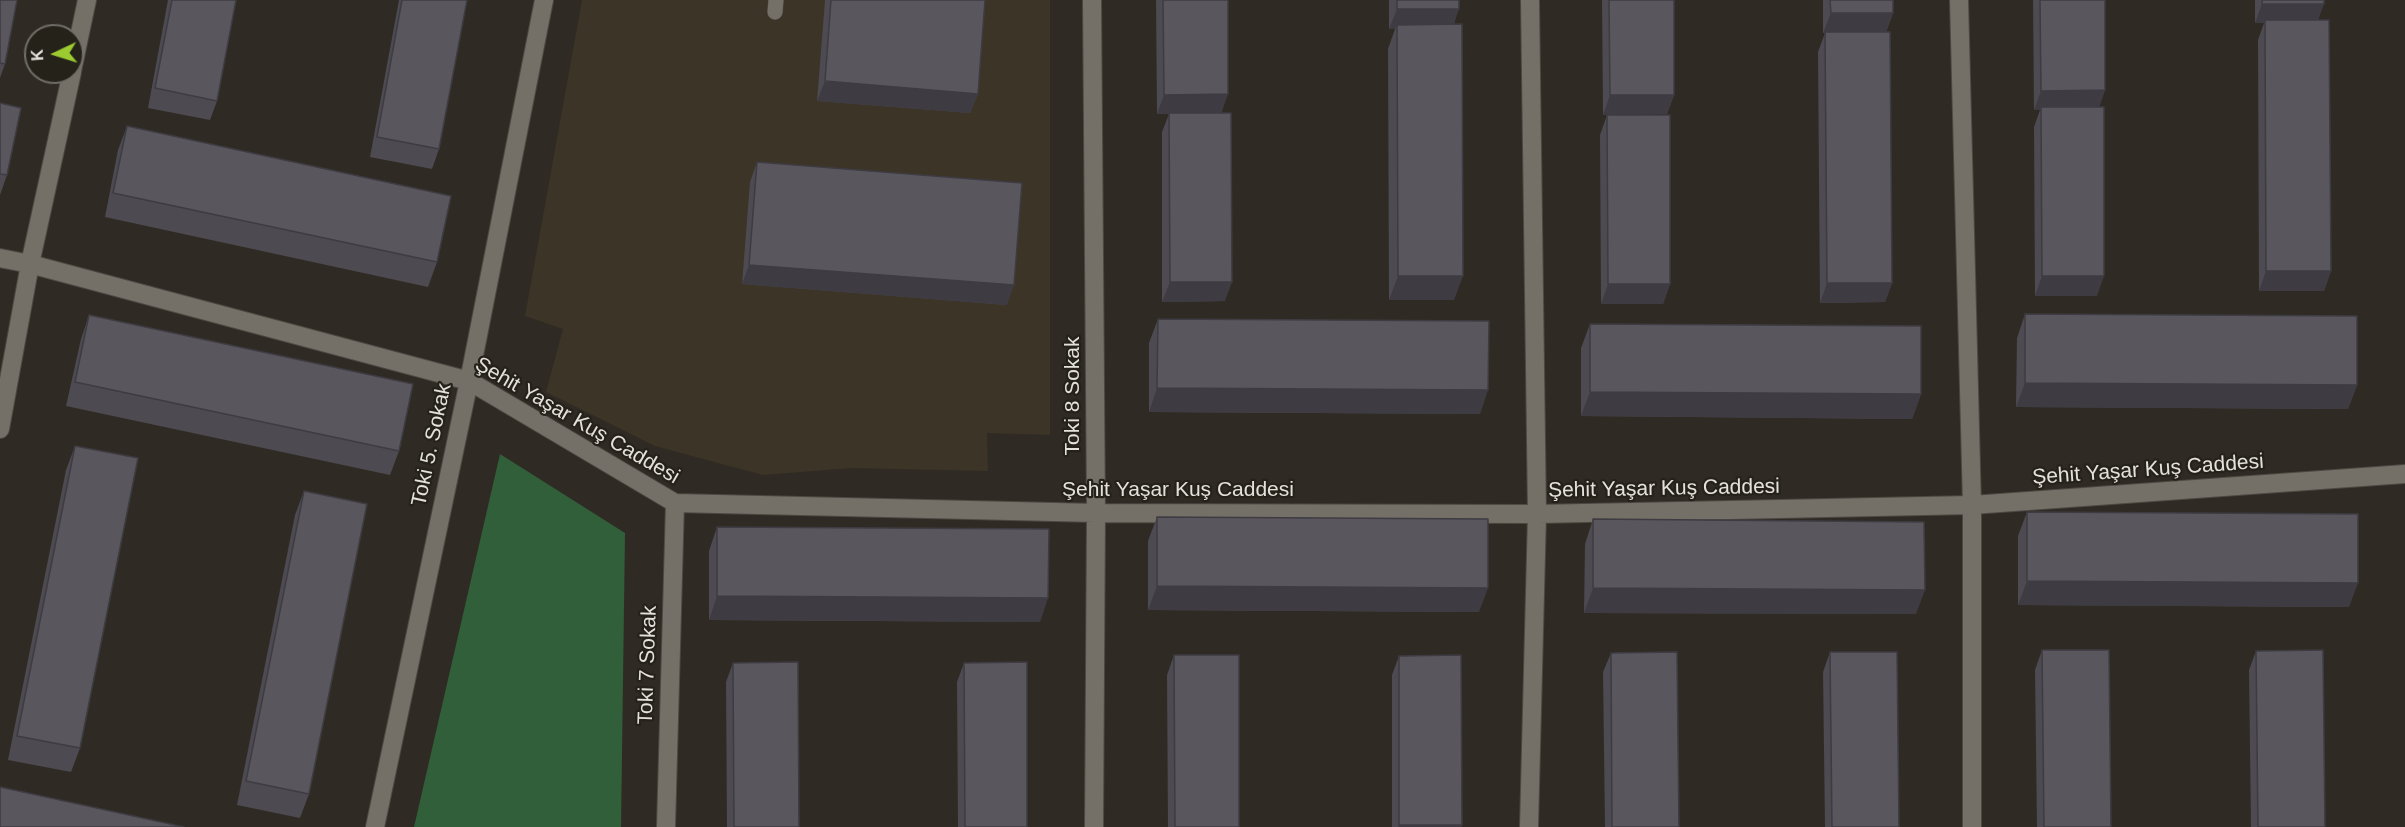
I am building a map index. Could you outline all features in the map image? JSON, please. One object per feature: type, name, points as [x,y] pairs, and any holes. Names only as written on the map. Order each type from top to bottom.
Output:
[{"type":"street","points":[[82,24],[87,0]]},
{"type":"street","name":"Toki 5. Sokak","points":[[375,827],[469,381],[544,0]]},
{"type":"street","name":"Toki 8 Sokak","points":[[1092,0],[1096,513],[1094,827]]},
{"type":"street","points":[[1529,827],[1537,514],[1530,0]]},
{"type":"street","points":[[1959,0],[1972,506],[1972,827]]},
{"type":"street","points":[[0,429],[30,264],[69,84]]},
{"type":"street","name":"Şehit Yaşar Kuş Caddesi","points":[[0,258],[30,264],[469,381],[675,503],[1096,513],[1537,514],[1972,506],[2405,474]]},
{"type":"street","name":"Toki 7 Sokak","points":[[666,827],[675,503]]},
{"type":"shaded area","points":[[582,0],[1050,0],[1050,435],[987,433],[988,471],[851,468],[763,475],[655,446],[546,392],[563,329],[525,316]]},
{"type":"green space","points":[[500,454],[625,533],[621,827],[414,827]]},
{"type":"building","points":[[0,0],[17,0],[5,64],[0,63]]},
{"type":"building","points":[[172,0],[236,0],[217,101],[155,88]]},
{"type":"building","points":[[402,0],[467,0],[439,149],[377,137]]},
{"type":"building","points":[[831,0],[985,0],[978,94],[825,81]]},
{"type":"building","points":[[1163,0],[1228,0],[1228,94],[1164,95]]},
{"type":"building","points":[[1397,0],[1459,0],[1459,9],[1397,9]]},
{"type":"building","points":[[1609,0],[1674,0],[1674,95],[1610,95]]},
{"type":"building","points":[[1830,0],[1893,0],[1893,13],[1831,13]]},
{"type":"building","points":[[2040,0],[2105,0],[2105,90],[2041,91]]},
{"type":"building","points":[[2262,0],[2324,0],[2324,4],[2262,4]]},
{"type":"building","points":[[2265,20],[2329,20],[2331,271],[2266,271]]},
{"type":"building","points":[[1462,24],[1463,276],[1398,276],[1397,25]]},
{"type":"building","points":[[1825,32],[1890,32],[1892,283],[1827,283]]},
{"type":"building","points":[[0,103],[21,108],[7,175],[0,174]]},
{"type":"building","points":[[2041,107],[2104,107],[2104,276],[2042,276]]},
{"type":"building","points":[[1169,113],[1231,113],[1232,282],[1170,282]]},
{"type":"building","points":[[1607,115],[1670,115],[1670,284],[1608,284]]},
{"type":"building","points":[[127,126],[451,196],[437,262],[113,193]]},
{"type":"building","points":[[757,162],[1022,183],[1014,285],[749,265]]},
{"type":"building","points":[[2025,314],[2357,316],[2357,385],[2025,383]]},
{"type":"building","points":[[89,315],[413,384],[399,451],[75,382]]},
{"type":"building","points":[[1158,319],[1489,321],[1488,390],[1157,388]]},
{"type":"building","points":[[1590,324],[1921,326],[1921,394],[1590,392]]},
{"type":"building","points":[[75,446],[138,458],[80,748],[17,736]]},
{"type":"building","points":[[304,491],[367,504],[309,794],[246,781]]},
{"type":"building","points":[[2027,512],[2358,514],[2358,583],[2027,581]]},
{"type":"building","points":[[1157,517],[1488,519],[1488,588],[1157,586]]},
{"type":"building","points":[[1593,519],[1924,522],[1925,590],[1593,588]]},
{"type":"building","points":[[717,527],[1049,529],[1048,598],[717,596]]},
{"type":"building","points":[[2042,650],[2109,650],[2111,827],[2044,827]]},
{"type":"building","points":[[2323,650],[2325,827],[2258,827],[2256,651]]},
{"type":"building","points":[[1677,652],[1679,827],[1612,827],[1611,653]]},
{"type":"building","points":[[1830,652],[1897,652],[1899,827],[1832,827]]},
{"type":"building","points":[[1174,655],[1239,655],[1239,827],[1175,827]]},
{"type":"building","points":[[1461,655],[1462,825],[1399,825],[1399,656]]},
{"type":"building","points":[[798,662],[799,827],[734,827],[733,663]]},
{"type":"building","points":[[1027,662],[1027,827],[965,827],[964,663]]},
{"type":"building","points":[[0,787],[184,827],[0,827]]}]
